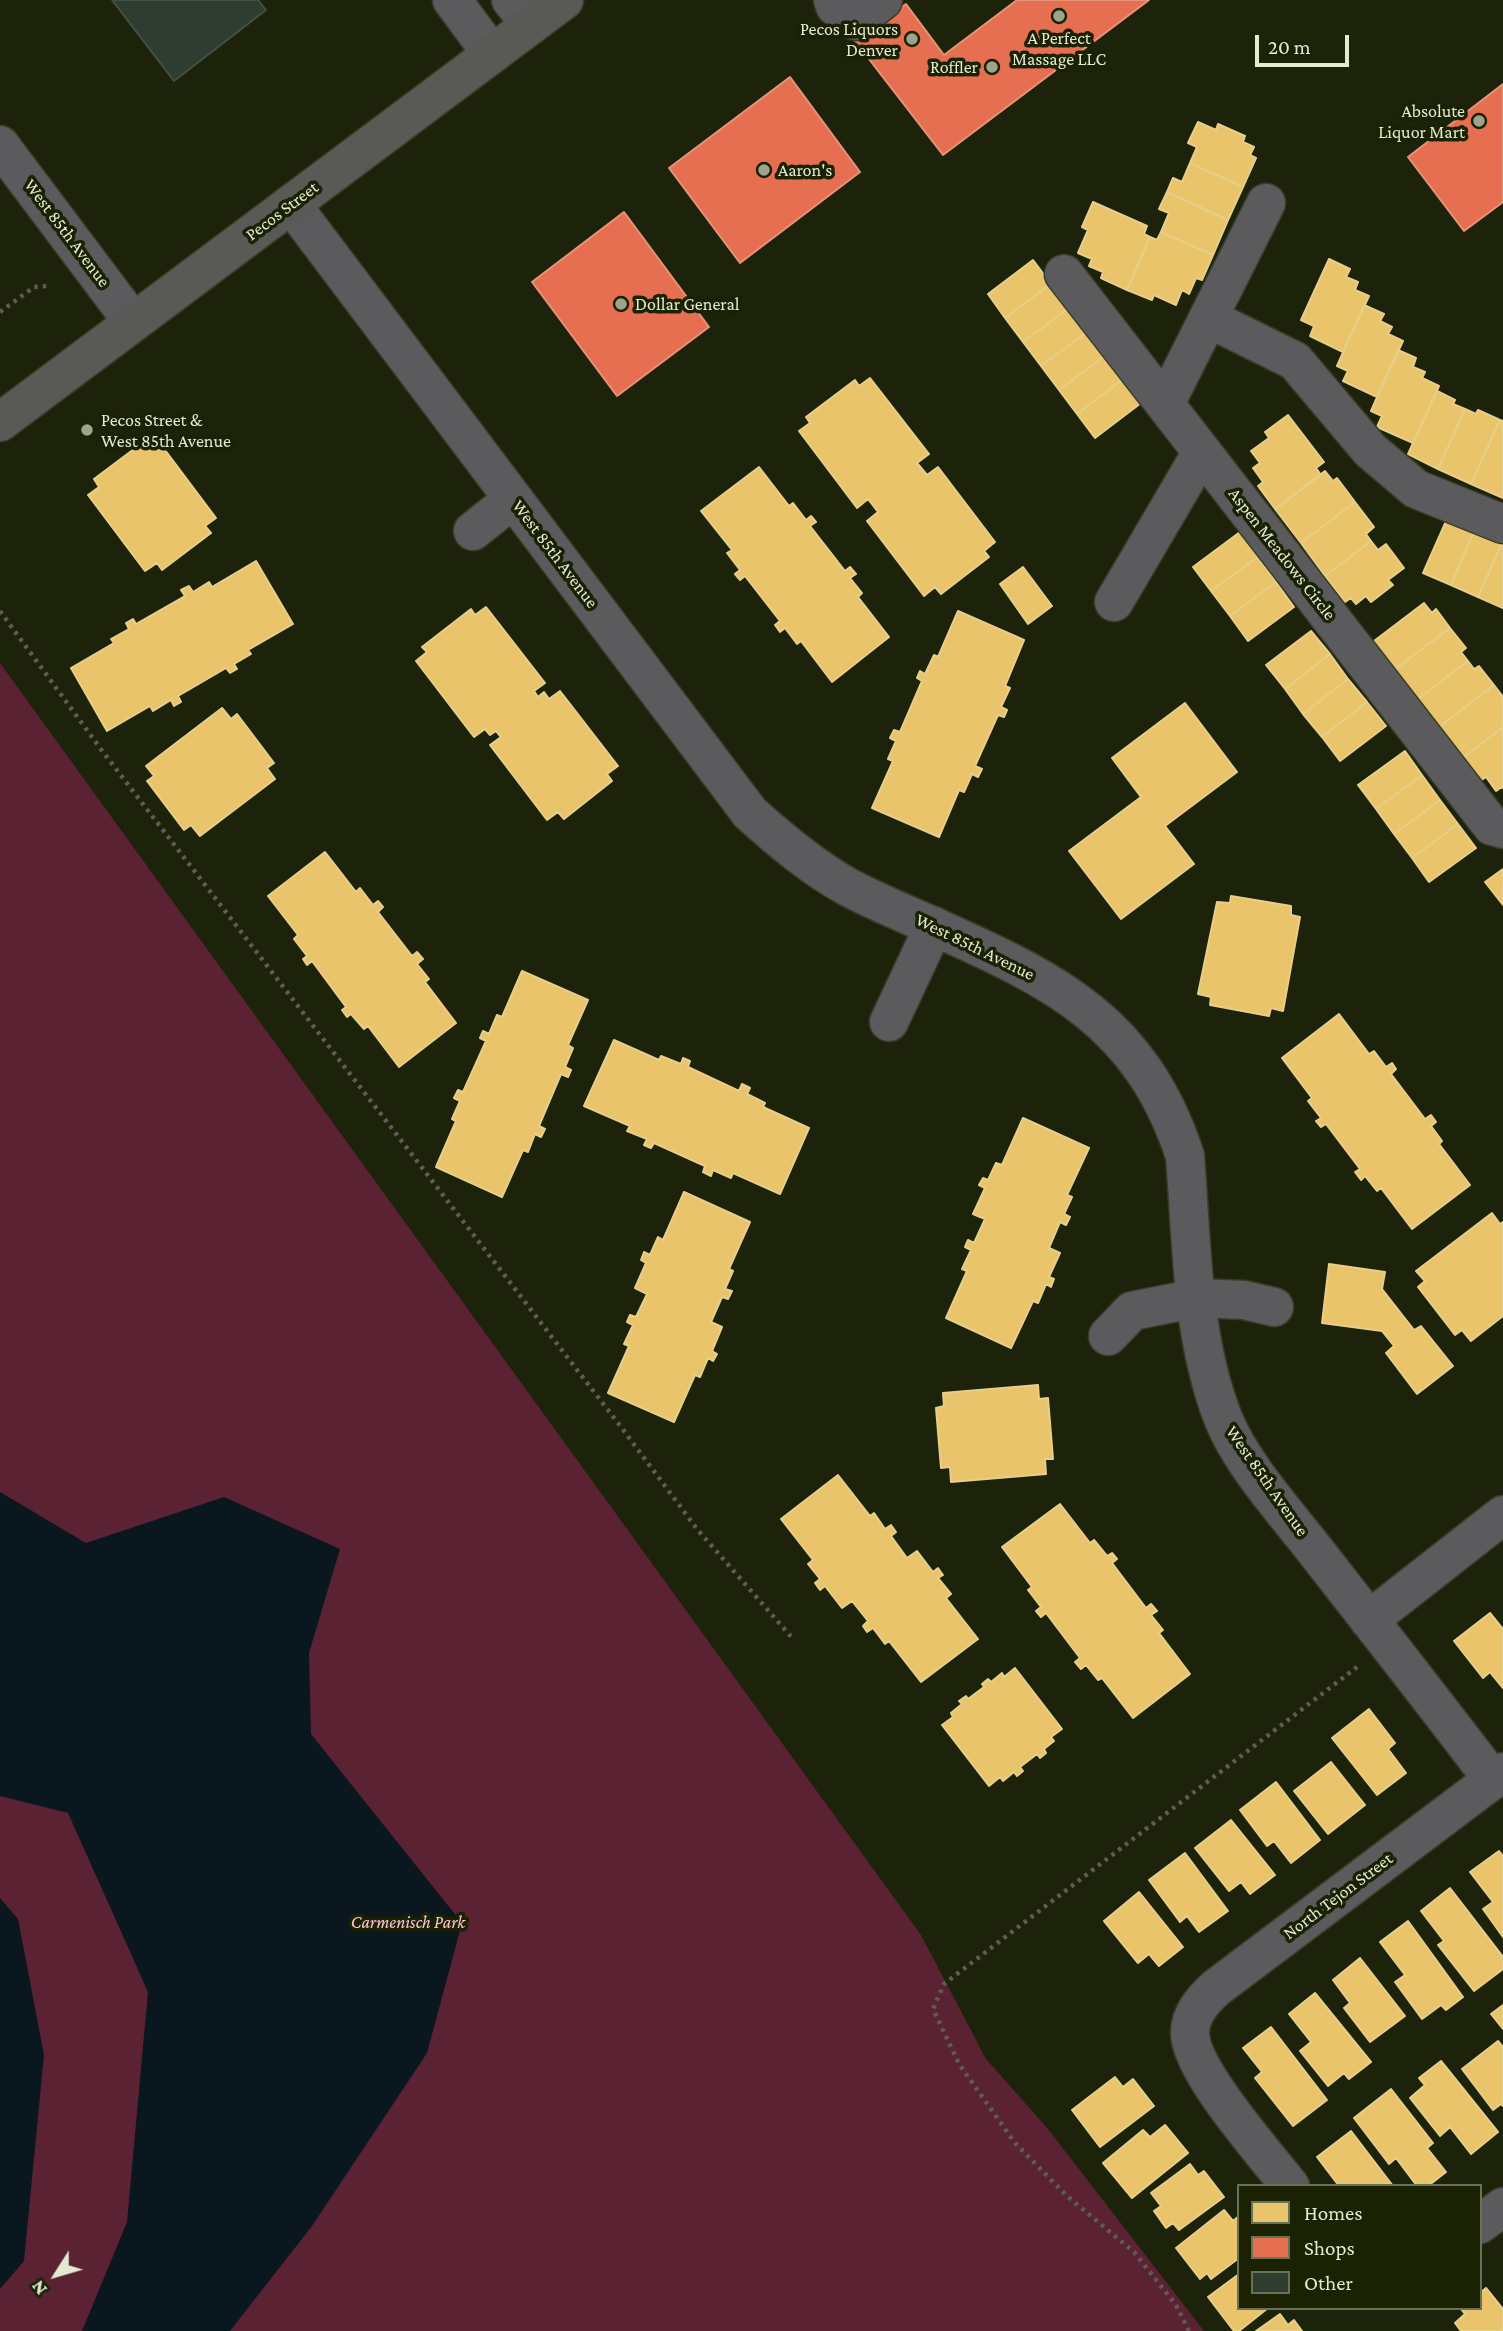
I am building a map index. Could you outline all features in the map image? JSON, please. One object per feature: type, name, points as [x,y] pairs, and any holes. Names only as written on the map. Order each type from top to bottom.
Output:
[{"type":"main road","name":"Pecos Street","points":[[0,422],[492,54],[521,13],[564,0]]},
{"type":"street","points":[[452,0],[492,54]]},
{"type":"street","points":[[833,0],[835,6],[856,21],[883,0]]},
{"type":"street","name":"West 85th Avenue","points":[[0,145],[133,322]]},
{"type":"street","points":[[1165,404],[1266,202]]},
{"type":"street","name":"West 85th Avenue","points":[[290,204],[750,813],[787,846],[848,887],[1008,960],[1065,992],[1100,1021],[1135,1057],[1153,1083],[1176,1130],[1185,1156],[1197,1297],[1207,1369],[1235,1442],[1378,1632],[1498,1776]]},
{"type":"street","name":"Aspen Meadows Circle","points":[[1064,274],[1492,826],[1503,829]]},
{"type":"street","points":[[1208,318],[1295,361],[1370,450],[1416,489],[1503,524]]},
{"type":"street","points":[[1115,603],[1202,452]]},
{"type":"street","points":[[473,531],[513,499]]},
{"type":"street","points":[[889,1022],[934,926]]},
{"type":"street","points":[[1108,1336],[1132,1311],[1197,1297],[1244,1300],[1274,1307]]},
{"type":"street","points":[[1378,1632],[1503,1515]]},
{"type":"street","name":"North Tejon Street","points":[[1288,2184],[1211,2084],[1194,2056],[1190,2032],[1198,2006],[1216,1988],[1498,1776]]},
{"type":"street","points":[[1482,2223],[1503,2207]]},
{"type":"path","points":[[0,312],[34,287],[48,286]]},
{"type":"path","points":[[0,611],[100,748],[697,1529],[794,1640]]},
{"type":"path","points":[[1189,2331],[1175,2305],[1134,2252],[1067,2196],[1015,2143],[959,2064],[933,2009],[944,1984],[1378,1632]]},
{"type":"green space","name":"Carmenisch Park","points":[[0,663],[921,1935],[986,2059],[1048,2129],[1204,2331],[0,2331]]},
{"type":"shaded area","points":[[0,1492],[86,1543],[224,1497],[340,1549],[309,1653],[311,1734],[462,1923],[427,2053],[312,2226],[230,2331],[82,2331],[127,2222],[148,1992],[68,1813],[0,1796]]},
{"type":"shaded area","points":[[0,1898],[18,1919],[44,2055],[24,2261],[0,2289]]},
{"type":"building: Homes","points":[[1198,122],[1216,130],[1218,124],[1245,136],[1243,142],[1254,147],[1250,155],[1256,158],[1243,187],[1190,163],[1197,147],[1188,143]]},
{"type":"building: Homes","points":[[1190,163],[1243,187],[1228,220],[1167,192],[1173,178],[1182,182]]},
{"type":"building: Homes","points":[[1167,192],[1228,220],[1213,255],[1161,232],[1169,213],[1159,209]]},
{"type":"building: Homes","points":[[1093,202],[1147,226],[1144,234],[1150,237],[1127,290],[1101,278],[1103,272],[1089,266],[1092,259],[1078,253],[1088,230],[1082,227]]},
{"type":"building: Homes","points":[[1161,232],[1213,255],[1202,280],[1196,278],[1189,294],[1182,290],[1176,305],[1154,295],[1152,300],[1127,290],[1150,237],[1157,240]]},
{"type":"building: Homes","points":[[1329,259],[1350,269],[1346,277],[1358,282],[1355,290],[1369,296],[1343,352],[1310,336],[1314,326],[1301,320]]},
{"type":"building: Homes","points":[[1033,260],[1051,284],[1005,318],[988,294]]},
{"type":"building: Homes","points":[[1051,284],[1069,308],[1023,342],[1005,318]]},
{"type":"building: Homes","points":[[1364,305],[1384,314],[1380,321],[1392,327],[1388,334],[1403,341],[1377,397],[1343,381],[1348,371],[1337,366]]},
{"type":"building: Homes","points":[[1069,308],[1087,332],[1041,366],[1023,342]]},
{"type":"building: Homes","points":[[1087,332],[1105,356],[1059,390],[1041,366]]},
{"type":"building: Homes","points":[[1398,350],[1416,358],[1413,367],[1425,372],[1422,378],[1439,386],[1413,443],[1377,427],[1382,416],[1371,411]]},
{"type":"building: Homes","points":[[1105,356],[1123,379],[1077,414],[1059,390]]},
{"type":"building: Homes","points":[[870,378],[929,454],[917,463],[927,475],[938,467],[995,542],[984,551],[989,557],[941,594],[935,587],[924,596],[867,521],[878,512],[868,499],[857,508],[799,431],[810,423],[806,417],[855,380],[859,386]]},
{"type":"building: Homes","points":[[1123,379],[1141,403],[1095,438],[1077,414]]},
{"type":"building: Homes","points":[[1437,391],[1455,400],[1453,404],[1465,409],[1438,469],[1408,454]]},
{"type":"building: Homes","points":[[1465,409],[1476,414],[1478,410],[1500,420],[1471,484],[1438,469]]},
{"type":"building: Homes","points":[[1288,415],[1324,462],[1316,468],[1321,475],[1275,509],[1258,486],[1263,482],[1253,468],[1260,463],[1251,451],[1269,438],[1265,432]]},
{"type":"building: Homes","points":[[1500,420],[1503,421],[1503,498],[1471,484]]},
{"type":"building: Homes","points":[[159,442],[216,518],[205,526],[211,533],[162,570],[157,563],[145,571],[88,495],[99,487],[94,479],[142,443],[148,450]]},
{"type":"building: Homes","points":[[759,467],[789,506],[793,503],[806,520],[811,516],[816,522],[810,526],[845,571],[850,567],[856,574],[850,578],[862,593],[858,597],[889,637],[832,682],[801,641],[797,644],[785,628],[780,632],[775,625],[780,621],[745,576],[740,580],[735,574],[740,570],[727,553],[732,550],[701,511]]},
{"type":"building: Homes","points":[[1325,471],[1333,481],[1337,478],[1355,502],[1301,543],[1275,509]]},
{"type":"building: Homes","points":[[1355,502],[1374,527],[1366,534],[1371,541],[1325,576],[1301,543]]},
{"type":"building: Homes","points":[[1447,519],[1474,531],[1451,585],[1423,573]]},
{"type":"building: Homes","points":[[1474,531],[1502,543],[1478,597],[1451,585]]},
{"type":"building: Homes","points":[[1240,532],[1258,557],[1211,591],[1193,567]]},
{"type":"building: Homes","points":[[1371,541],[1378,550],[1386,544],[1404,568],[1388,580],[1393,585],[1371,602],[1366,596],[1356,604],[1351,598],[1345,602],[1325,576]]},
{"type":"building: Homes","points":[[1503,544],[1503,608],[1478,597]]},
{"type":"building: Homes","points":[[1258,557],[1276,582],[1230,616],[1211,591]]},
{"type":"building: Homes","points":[[256,561],[293,624],[248,650],[251,654],[234,664],[237,669],[230,673],[226,668],[178,696],[181,702],[174,706],[171,700],[153,711],[150,706],[107,731],[71,668],[114,643],[111,639],[129,629],[126,623],[133,619],[136,624],[185,596],[181,590],[189,586],[193,592],[209,582],[212,587]]},
{"type":"building: Homes","points":[[1023,567],[1052,606],[1028,624],[1000,584]]},
{"type":"building: Homes","points":[[1276,582],[1294,607],[1248,641],[1230,616]]},
{"type":"building: Homes","points":[[1424,603],[1432,613],[1436,609],[1450,628],[1395,669],[1374,641]]},
{"type":"building: Homes","points":[[486,607],[545,683],[534,691],[538,697],[544,692],[549,699],[560,691],[618,766],[607,774],[612,781],[564,819],[558,812],[547,820],[490,745],[501,737],[496,731],[490,735],[485,729],[474,737],[416,661],[427,652],[422,647],[471,609],[475,615]]},
{"type":"building: Homes","points":[[958,611],[1024,640],[1005,686],[1010,688],[1001,707],[1007,710],[1004,717],[998,715],[975,766],[982,769],[978,777],[972,774],[964,792],[959,790],[939,837],[872,808],[893,761],[888,759],[896,741],[890,738],[894,730],[900,732],[922,681],[917,678],[920,671],[925,674],[934,655],[938,657]]},
{"type":"building: Homes","points":[[1450,628],[1466,648],[1461,652],[1468,661],[1418,699],[1395,669]]},
{"type":"building: Homes","points":[[1311,631],[1330,654],[1285,689],[1266,665]]},
{"type":"building: Homes","points":[[1330,654],[1348,679],[1303,714],[1285,689]]},
{"type":"building: Homes","points":[[1468,661],[1474,669],[1479,666],[1494,685],[1439,727],[1418,699]]},
{"type":"building: Homes","points":[[1348,679],[1367,702],[1322,737],[1303,714]]},
{"type":"building: Homes","points":[[1494,685],[1503,697],[1503,727],[1463,758],[1439,727]]},
{"type":"building: Homes","points":[[1367,702],[1386,726],[1340,761],[1322,737]]},
{"type":"building: Homes","points":[[1185,703],[1237,772],[1165,826],[1194,864],[1121,919],[1069,851],[1141,797],[1112,758]]},
{"type":"building: Homes","points":[[222,708],[231,719],[237,714],[274,763],[267,768],[275,779],[200,836],[191,825],[184,830],[147,781],[154,776],[146,766]]},
{"type":"building: Homes","points":[[1503,727],[1503,788],[1496,791],[1486,777],[1480,781],[1463,758]]},
{"type":"building: Homes","points":[[1405,751],[1422,775],[1376,809],[1358,785]]},
{"type":"building: Homes","points":[[1422,775],[1440,800],[1394,834],[1376,809]]},
{"type":"building: Homes","points":[[1440,800],[1458,824],[1412,858],[1394,834]]},
{"type":"building: Homes","points":[[1458,824],[1476,848],[1429,882],[1412,858]]},
{"type":"building: Homes","points":[[325,852],[356,892],[360,888],[373,905],[378,901],[383,907],[378,912],[412,956],[417,952],[423,959],[417,964],[429,979],[425,982],[456,1023],[399,1067],[368,1026],[364,1029],[351,1014],[347,1017],[342,1010],[346,1007],[312,961],[307,965],[303,959],[307,956],[294,939],[298,935],[268,896]]},
{"type":"building: Homes","points":[[1503,869],[1503,905],[1485,882]]},
{"type":"building: Homes","points":[[1231,896],[1291,906],[1291,915],[1300,917],[1283,1011],[1271,1008],[1269,1016],[1210,1005],[1211,997],[1198,994],[1217,902],[1230,903]]},
{"type":"building: Homes","points":[[522,971],[588,1000],[568,1045],[573,1048],[565,1067],[571,1070],[568,1077],[561,1074],[539,1126],[545,1129],[541,1137],[535,1134],[528,1152],[523,1150],[502,1197],[436,1167],[456,1121],[452,1119],[460,1101],[454,1098],[458,1090],[463,1092],[486,1041],[480,1038],[483,1031],[489,1034],[497,1015],[502,1017]]},
{"type":"building: Homes","points":[[1339,1014],[1369,1054],[1374,1051],[1386,1067],[1392,1063],[1396,1069],[1391,1074],[1425,1119],[1431,1115],[1436,1122],[1431,1126],[1442,1141],[1439,1144],[1470,1185],[1412,1229],[1381,1188],[1377,1191],[1365,1176],[1361,1180],[1355,1172],[1360,1169],[1326,1124],[1321,1127],[1316,1121],[1321,1118],[1308,1101],[1312,1098],[1282,1058]]},
{"type":"building: Homes","points":[[614,1040],[659,1060],[661,1056],[681,1064],[683,1058],[690,1061],[688,1067],[739,1091],[742,1084],[750,1088],[747,1094],[765,1103],[763,1107],[809,1128],[780,1194],[733,1173],[731,1178],[713,1170],[711,1176],[703,1172],[705,1166],[654,1143],[651,1148],[644,1145],[647,1139],[627,1131],[630,1126],[584,1106]]},
{"type":"building: Homes","points":[[1023,1118],[1089,1148],[1067,1195],[1072,1197],[1064,1214],[1070,1217],[1066,1225],[1060,1222],[1049,1248],[1060,1253],[1049,1277],[1054,1279],[1051,1287],[1046,1284],[1038,1303],[1033,1301],[1011,1348],[946,1318],[967,1271],[962,1269],[971,1250],[965,1247],[968,1240],[974,1243],[985,1219],[973,1214],[985,1188],[979,1185],[983,1178],[988,1180],[996,1163],[1002,1165]]},
{"type":"building: Homes","points":[[684,1192],[750,1222],[729,1269],[733,1271],[725,1289],[732,1291],[728,1299],[722,1297],[711,1322],[722,1327],[712,1351],[717,1354],[713,1361],[708,1358],[700,1377],[695,1375],[674,1422],[608,1393],[629,1346],[624,1344],[633,1325],[627,1322],[630,1315],[636,1317],[647,1294],[635,1288],[646,1263],[641,1260],[644,1252],[650,1255],[658,1237],[663,1240]]},
{"type":"building: Homes","points":[[1492,1213],[1500,1224],[1503,1222],[1503,1316],[1471,1341],[1462,1330],[1455,1335],[1418,1287],[1425,1281],[1416,1271]]},
{"type":"building: Homes","points":[[1329,1264],[1385,1272],[1382,1289],[1414,1330],[1421,1326],[1453,1366],[1417,1394],[1386,1353],[1394,1346],[1382,1331],[1322,1323]]},
{"type":"building: Homes","points":[[1038,1385],[1039,1399],[1048,1398],[1053,1459],[1045,1459],[1046,1474],[951,1482],[950,1467],[941,1468],[936,1408],[944,1406],[943,1393]]},
{"type":"building: Homes","points":[[838,1475],[870,1516],[874,1513],[885,1529],[891,1525],[896,1532],[891,1536],[907,1558],[917,1551],[933,1572],[938,1568],[943,1575],[938,1578],[951,1594],[946,1598],[978,1639],[921,1682],[889,1641],[885,1644],[873,1628],[867,1632],[863,1626],[868,1621],[852,1601],[842,1608],[825,1586],[820,1590],[815,1583],[820,1579],[808,1564],[813,1560],[781,1519]]},
{"type":"building: Homes","points":[[1060,1504],[1090,1543],[1094,1540],[1107,1556],[1112,1553],[1117,1559],[1112,1563],[1146,1608],[1151,1604],[1157,1611],[1151,1615],[1163,1630],[1159,1633],[1190,1674],[1133,1718],[1102,1678],[1098,1680],[1086,1665],[1081,1669],[1075,1662],[1080,1658],[1046,1613],[1041,1617],[1036,1611],[1041,1607],[1028,1590],[1032,1587],[1002,1547]]},
{"type":"building: Homes","points":[[1490,1613],[1503,1629],[1503,1688],[1490,1672],[1483,1678],[1454,1641]]},
{"type":"building: Homes","points":[[1015,1668],[1062,1729],[1051,1737],[1054,1741],[1044,1749],[1046,1753],[1040,1758],[1037,1754],[1020,1767],[1023,1771],[1017,1776],[1014,1772],[1003,1781],[1000,1777],[989,1786],[942,1725],[953,1717],[951,1713],[962,1704],[959,1701],[966,1696],[968,1699],[984,1687],[982,1684],[988,1679],[991,1682],[1002,1673],[1004,1677]]},
{"type":"building: Homes","points":[[1369,1709],[1395,1743],[1388,1749],[1406,1773],[1377,1795],[1332,1738]]},
{"type":"building: Homes","points":[[1331,1762],[1365,1805],[1328,1834],[1294,1791]]},
{"type":"building: Homes","points":[[1276,1782],[1320,1840],[1291,1863],[1274,1841],[1267,1846],[1240,1810]]},
{"type":"building: Homes","points":[[1231,1820],[1275,1875],[1250,1894],[1241,1882],[1229,1891],[1195,1848]]},
{"type":"building: Homes","points":[[1499,1851],[1503,1856],[1503,1937],[1483,1909],[1493,1902],[1470,1872]]},
{"type":"building: Homes","points":[[1185,1853],[1228,1911],[1199,1932],[1187,1916],[1180,1922],[1149,1880]]},
{"type":"building: Homes","points":[[1450,1888],[1503,1957],[1503,1969],[1474,1991],[1438,1945],[1444,1941],[1421,1911]]},
{"type":"building: Homes","points":[[1139,1892],[1183,1947],[1159,1966],[1149,1954],[1138,1963],[1104,1921]]},
{"type":"building: Homes","points":[[1408,1921],[1463,1997],[1446,2010],[1441,2005],[1422,2019],[1395,1982],[1405,1975],[1380,1942]]},
{"type":"building: Homes","points":[[1360,1958],[1405,2016],[1370,2042],[1344,2008],[1350,2003],[1333,1980]]},
{"type":"building: Homes","points":[[1315,1993],[1371,2062],[1349,2079],[1344,2073],[1328,2086],[1300,2051],[1311,2042],[1289,2014]]},
{"type":"building: Homes","points":[[1503,2005],[1503,2029],[1491,2014]]},
{"type":"building: Homes","points":[[1271,2027],[1327,2100],[1293,2126],[1255,2078],[1262,2072],[1243,2048]]},
{"type":"building: Homes","points":[[1498,2041],[1503,2047],[1503,2106],[1501,2104],[1493,2110],[1462,2069]]},
{"type":"building: Homes","points":[[1441,2061],[1498,2132],[1471,2154],[1450,2127],[1440,2136],[1410,2098],[1425,2085],[1419,2078]]},
{"type":"building: Homes","points":[[1115,2077],[1123,2087],[1133,2079],[1154,2106],[1100,2147],[1072,2110]]},
{"type":"building: Homes","points":[[1391,2089],[1433,2143],[1427,2148],[1446,2172],[1431,2184],[1416,2184],[1396,2158],[1389,2164],[1354,2118]]},
{"type":"building: Homes","points":[[1165,2125],[1188,2153],[1132,2198],[1103,2163],[1143,2130],[1150,2137]]},
{"type":"building: Homes","points":[[1351,2131],[1391,2184],[1337,2184],[1317,2157]]},
{"type":"building: Homes","points":[[1190,2164],[1198,2175],[1204,2171],[1224,2197],[1179,2230],[1173,2223],[1166,2228],[1154,2211],[1161,2206],[1151,2193]]},
{"type":"building: Homes","points":[[1224,2210],[1233,2221],[1237,2218],[1237,2260],[1211,2279],[1207,2273],[1200,2279],[1176,2248]]},
{"type":"building: Homes","points":[[1237,2275],[1237,2310],[1265,2310],[1239,2331],[1234,2331],[1208,2297]]},
{"type":"building: Homes","points":[[1486,2288],[1503,2309],[1503,2331],[1461,2331],[1455,2323],[1465,2314],[1462,2310],[1482,2310],[1482,2291]]},
{"type":"building: Homes","points":[[1280,2314],[1288,2325],[1294,2320],[1302,2331],[1256,2331]]},
{"type":"building: Shops","points":[[1017,0],[1149,0],[943,155],[855,41],[906,4],[944,55]]},
{"type":"building: Shops","name":"Aaron's","points":[[790,77],[860,172],[740,263],[669,168]]},
{"type":"building: Shops","name":"Absolute Liquor Mart","points":[[1503,84],[1503,202],[1464,231],[1408,157]]},
{"type":"building: Shops","name":"Dollar General","points":[[624,212],[709,327],[617,396],[532,282]]},
{"type":"building: Other","points":[[112,0],[258,0],[266,10],[174,81]]},
{"type":"place","name":"A Perfect Massage LLC","points":[[1059,16]]},
{"type":"place","name":"Pecos Liquors Denver","points":[[912,39]]},
{"type":"place","name":"Roffler","points":[[992,67]]},
{"type":"place","name":"Absolute Liquor Mart","points":[[1479,121]]},
{"type":"place","name":"Aaron's","points":[[764,170]]},
{"type":"place","name":"Dollar General","points":[[621,304]]},
{"type":"place","name":"Pecos Street & West 85th Avenue","points":[[87,430]]}]
